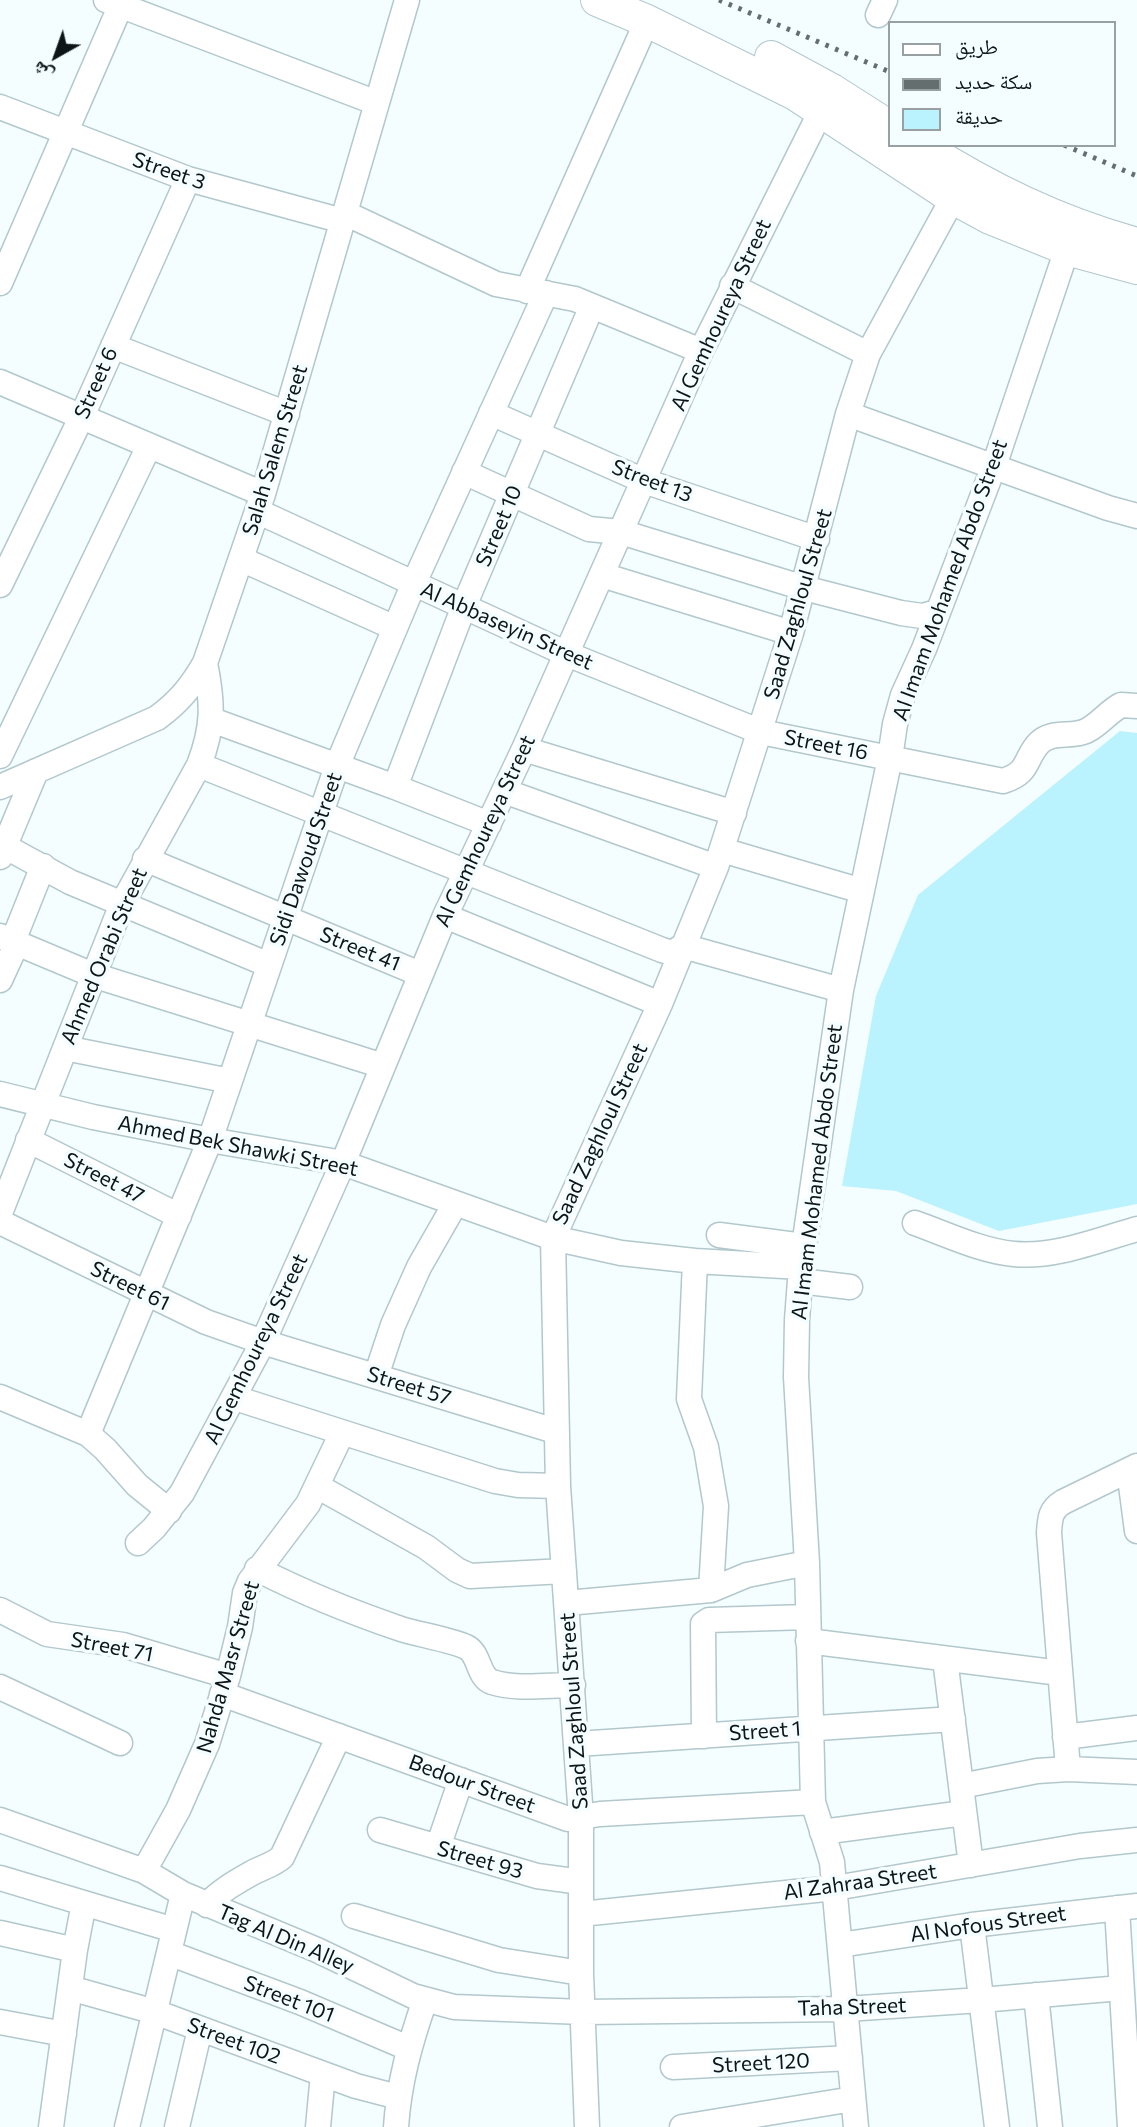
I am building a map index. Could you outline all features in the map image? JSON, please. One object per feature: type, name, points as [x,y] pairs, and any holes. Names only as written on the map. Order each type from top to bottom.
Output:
[{"type":"main road","points":[[597,0],[648,10],[803,74],[888,126]]},
{"type":"main road","points":[[648,10],[821,111],[953,198],[1028,235],[1137,268]]},
{"type":"main road","points":[[922,147],[1023,204],[1089,230],[1137,244]]},
{"type":"street","name":"Salah Salem Street","points":[[0,787],[157,718],[185,694],[205,663],[287,414],[407,0]]},
{"type":"street","points":[[0,282],[65,133],[116,2],[377,103]]},
{"type":"street","name":"Sidi Dawoud Street","points":[[88,1434],[210,1140],[337,765],[414,583],[491,412],[648,10]]},
{"type":"street","name":"Street 3","points":[[0,107],[188,179],[344,217],[477,277],[496,284],[561,295],[701,351]]},
{"type":"street","name":"Al Gemhoureya Street","points":[[138,1543],[169,1511],[194,1473],[263,1342],[343,1163],[446,916],[567,654],[701,351],[821,111]]},
{"type":"street","name":"Street 6","points":[[0,585],[82,416],[188,179]]},
{"type":"street","name":"Saad Zaghloul Street","points":[[587,2127],[581,1973],[582,1818],[555,1431],[553,1238],[660,1004],[719,858],[791,633],[848,414],[868,354],[953,198]]},
{"type":"street","name":"Al Imam Mohamed Abdo Street","points":[[856,2127],[832,1862],[813,1802],[807,1563],[796,1377],[802,1264],[841,990],[895,724],[903,695],[924,649],[993,466],[1067,249]]},
{"type":"street","points":[[732,286],[868,354]]},
{"type":"street","name":"Street 10","points":[[395,787],[464,606],[592,306]]},
{"type":"street","points":[[113,346],[287,414]]},
{"type":"street","name":"Al Abbaseyin Street","points":[[0,382],[149,446],[414,583],[567,654],[761,732]]},
{"type":"street","name":"Street 13","points":[[491,412],[644,481],[817,539]]},
{"type":"street","points":[[848,414],[1108,508],[1137,516]]},
{"type":"street","points":[[0,756],[149,446]]},
{"type":"street","points":[[464,472],[589,529],[621,532],[804,588],[901,613],[922,616],[937,612]]},
{"type":"street","points":[[241,559],[395,628]]},
{"type":"street","points":[[602,575],[791,633]]},
{"type":"street","name":"Ahmed Orabi Street","points":[[1,1210],[122,904],[199,765],[208,743],[212,697],[205,663]]},
{"type":"street","name":"Street 16","points":[[761,732],[1003,781],[1020,773],[1043,739],[1084,733],[1121,705],[1137,706]]},
{"type":"street","points":[[212,719],[489,824]]},
{"type":"street","points":[[524,749],[734,813]]},
{"type":"street","points":[[199,765],[662,950],[673,953],[683,946],[841,990]]},
{"type":"street","points":[[36,771],[3,852],[43,866],[70,882],[269,965]]},
{"type":"street","points":[[505,791],[719,858],[862,891]]},
{"type":"street","name":"Street 41","points":[[145,859],[421,974]]},
{"type":"street","points":[[0,980],[10,940],[43,866]]},
{"type":"street","points":[[446,916],[660,1004]]},
{"type":"street","points":[[10,940],[93,975],[383,1066]]},
{"type":"street","points":[[65,1048],[230,1081]]},
{"type":"street","name":"Ahmed Bek Shawki Street","points":[[0,1094],[210,1140],[343,1163],[553,1238],[621,1253],[695,1261],[802,1264]]},
{"type":"street","name":"Street 47","points":[[28,1140],[179,1216]]},
{"type":"street","points":[[376,1376],[393,1325],[419,1267],[454,1204]]},
{"type":"street","name":"Street 61","points":[[1,1210],[146,1295],[206,1322],[263,1342]]},
{"type":"street","points":[[915,1223],[991,1249],[1012,1254],[1035,1255],[1137,1229]]},
{"type":"street","points":[[719,1235],[802,1264],[850,1287]]},
{"type":"street","points":[[695,1261],[689,1399],[706,1447],[716,1506],[711,1590]]},
{"type":"street","name":"Street 57","points":[[263,1342],[555,1431]]},
{"type":"street","points":[[0,1397],[88,1434],[138,1485],[169,1511]]},
{"type":"street","points":[[235,1398],[495,1481],[518,1485],[558,1486]]},
{"type":"street","name":"Nahda Masr Street","points":[[144,1871],[198,1767],[225,1685],[240,1628],[245,1593],[257,1569],[294,1524],[317,1486],[342,1433]]},
{"type":"street","points":[[1068,1769],[1050,1516],[1063,1502],[1133,1468],[1137,1531]]},
{"type":"street","points":[[317,1486],[426,1547],[457,1570],[470,1576],[564,1571]]},
{"type":"street","points":[[567,1604],[711,1590],[747,1575],[807,1563]]},
{"type":"street","points":[[257,1569],[346,1610],[421,1636],[468,1648],[489,1681],[512,1685],[573,1685]]},
{"type":"street","name":"Street 71","points":[[0,1610],[47,1634],[124,1645],[225,1685]]},
{"type":"street","points":[[704,1735],[703,1624],[709,1620],[807,1629],[945,1659],[1060,1673]]},
{"type":"street","points":[[945,1659],[971,1865]]},
{"type":"street","name":"Bedour Street","points":[[225,1685],[339,1735],[562,1817],[582,1818],[813,1802]]},
{"type":"street","points":[[0,1687],[120,1743]]},
{"type":"street","name":"Street 1","points":[[577,1744],[953,1718]]},
{"type":"street","points":[[1065,1737],[1137,1728]]},
{"type":"street","points":[[207,1905],[226,1888],[274,1864],[282,1857],[339,1735]]},
{"type":"street","points":[[961,1786],[1068,1769],[1137,1772]]},
{"type":"street","points":[[438,1847],[461,1780]]},
{"type":"street","points":[[822,1832],[964,1813]]},
{"type":"street","name":"Tag Al Din Alley","points":[[0,1820],[144,1871],[183,1894],[317,1950],[425,2000],[462,2007],[583,2012]]},
{"type":"street","name":"Street 93","points":[[380,1830],[537,1876],[581,1882]]},
{"type":"street","name":"Al Zahraa Street","points":[[581,1914],[835,1888],[1080,1846],[1137,1840]]},
{"type":"street","name":"Street 101","points":[[0,1878],[84,1903],[300,2002],[408,2048]]},
{"type":"street","points":[[127,2127],[183,1894]]},
{"type":"street","points":[[51,2127],[84,1903]]},
{"type":"street","points":[[1127,1907],[1121,1988],[1130,2012],[1130,2127]]},
{"type":"street","name":"Al Nofous Street","points":[[840,1945],[972,1925],[1127,1907]]},
{"type":"street","points":[[354,1916],[499,1961],[581,1973]]},
{"type":"street","points":[[972,1925],[997,2127]]},
{"type":"street","points":[[0,1933],[75,1950]]},
{"type":"street","name":"Street 102","points":[[70,1987],[155,2012],[324,2074],[398,2097]]},
{"type":"street","name":"Taha Street","points":[[583,2012],[846,2008],[1121,1988]]},
{"type":"street","points":[[1036,1995],[1050,2127]]},
{"type":"street","points":[[396,2127],[398,2097],[408,2048],[425,2000]]},
{"type":"street","points":[[0,2022],[64,2034]]},
{"type":"street","points":[[177,2127],[200,2029]]},
{"type":"street","name":"Street 120","points":[[673,2067],[850,2058]]},
{"type":"street","points":[[317,2127],[324,2074]]},
{"type":"street","points":[[682,2127],[853,2099]]},
{"type":"green space","points":[[1120,731],[1137,733],[1137,1204],[999,1231],[896,1191],[842,1186],[876,996],[918,895]]},
{"type":"railway","points":[[719,0],[888,71]]},
{"type":"railway","points":[[1069,147],[1137,176]]}]
